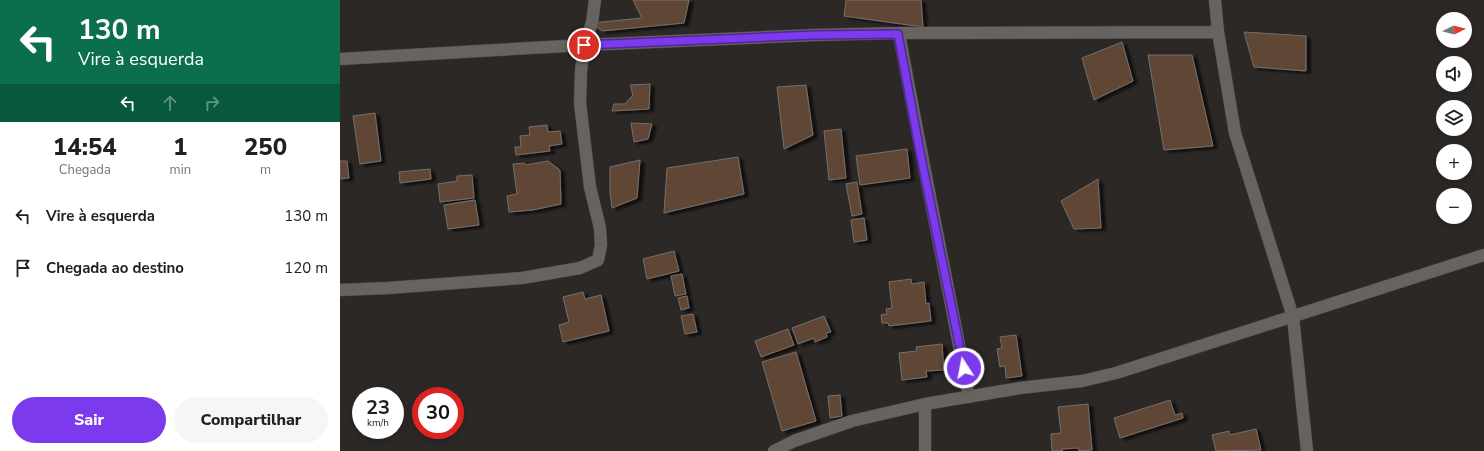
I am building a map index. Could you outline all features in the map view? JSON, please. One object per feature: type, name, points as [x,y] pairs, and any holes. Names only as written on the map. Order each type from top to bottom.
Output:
[{"type":"street","points":[[340,290],[522,278],[580,268],[598,260],[601,245],[600,228],[590,187],[580,103],[580,71],[584,45],[592,23],[595,0]]},
{"type":"street","points":[[1215,0],[1218,32],[1235,133],[1293,317],[1307,451]]},
{"type":"street","points":[[340,59],[584,45],[814,35],[1218,32]]},
{"type":"street","points":[[898,34],[920,152],[970,397]]},
{"type":"street","points":[[774,451],[794,441],[852,421],[925,404],[1020,388],[1082,381],[1116,373],[1484,255]]},
{"type":"street","points":[[925,404],[925,451]]},
{"type":"building","points":[[633,0],[689,0],[684,23],[602,31],[592,23],[642,18]]},
{"type":"building","points":[[846,0],[921,0],[923,27],[844,16]]},
{"type":"building","points":[[1244,32],[1306,36],[1306,71],[1254,67]]},
{"type":"building","points":[[1122,42],[1133,81],[1094,100],[1082,58]]},
{"type":"building","points":[[1148,55],[1192,55],[1213,146],[1164,150]]},
{"type":"building","points":[[650,84],[649,109],[612,111],[614,104],[625,104],[633,95],[630,85]]},
{"type":"building","points":[[806,85],[813,135],[784,149],[777,87]]},
{"type":"building","points":[[375,113],[381,161],[360,164],[353,116]]},
{"type":"building","points":[[631,123],[652,124],[648,139],[634,142]]},
{"type":"building","points":[[547,125],[548,132],[560,131],[562,144],[549,146],[550,151],[516,155],[515,147],[521,147],[520,136],[530,135],[529,127]]},
{"type":"building","points":[[841,129],[846,178],[829,180],[824,131]]},
{"type":"building","points":[[907,149],[910,178],[860,185],[856,156]]},
{"type":"building","points":[[738,157],[744,194],[664,213],[667,168]]},
{"type":"building","points":[[640,160],[637,198],[612,208],[610,192],[610,167]]},
{"type":"building","points":[[340,161],[347,161],[349,178],[340,179]]},
{"type":"building","points":[[548,161],[560,170],[561,204],[533,210],[509,212],[507,196],[517,194],[513,164],[524,163],[526,165]]},
{"type":"building","points":[[430,169],[431,179],[400,183],[399,172]]},
{"type":"building","points":[[472,175],[474,198],[440,202],[438,184],[457,181],[457,176]]},
{"type":"building","points":[[1098,179],[1101,228],[1074,229],[1061,201]]},
{"type":"building","points":[[857,182],[862,214],[852,216],[846,184]]},
{"type":"building","points":[[475,200],[479,225],[448,229],[444,205]]},
{"type":"building","points":[[864,218],[867,240],[854,242],[851,220]]},
{"type":"building","points":[[674,251],[679,271],[647,279],[643,259]]},
{"type":"building","points":[[682,274],[686,294],[675,296],[671,276]]},
{"type":"building","points":[[911,279],[912,284],[924,282],[926,304],[929,303],[931,321],[889,326],[888,323],[882,323],[881,315],[887,314],[886,309],[892,308],[889,282]]},
{"type":"building","points":[[583,292],[585,299],[601,295],[609,331],[563,342],[559,325],[569,322],[563,297]]},
{"type":"building","points":[[687,296],[689,308],[681,310],[678,298]]},
{"type":"building","points":[[693,314],[697,332],[685,334],[681,316]]},
{"type":"building","points":[[824,316],[831,332],[826,333],[827,337],[815,342],[814,338],[798,344],[792,328]]},
{"type":"building","points":[[788,329],[794,345],[761,357],[755,341]]},
{"type":"building","points":[[1016,335],[1022,376],[1006,378],[1005,366],[1000,367],[997,349],[1002,348],[1000,337]]},
{"type":"building","points":[[942,344],[944,370],[926,371],[927,377],[902,380],[899,353],[917,351],[916,347]]},
{"type":"building","points":[[796,352],[816,421],[782,431],[762,362]]},
{"type":"building","points":[[840,395],[842,416],[830,418],[828,396]]},
{"type":"building","points":[[1170,400],[1175,415],[1182,413],[1183,418],[1120,438],[1114,418]]},
{"type":"building","points":[[1088,404],[1092,450],[1079,451],[1078,448],[1052,451],[1051,434],[1061,433],[1058,407]]},
{"type":"building","points":[[1256,429],[1261,450],[1216,451],[1212,435],[1229,431],[1230,435]]},
{"type":"route","points":[[584,45],[814,35],[898,34],[920,152],[964,368]]}]
